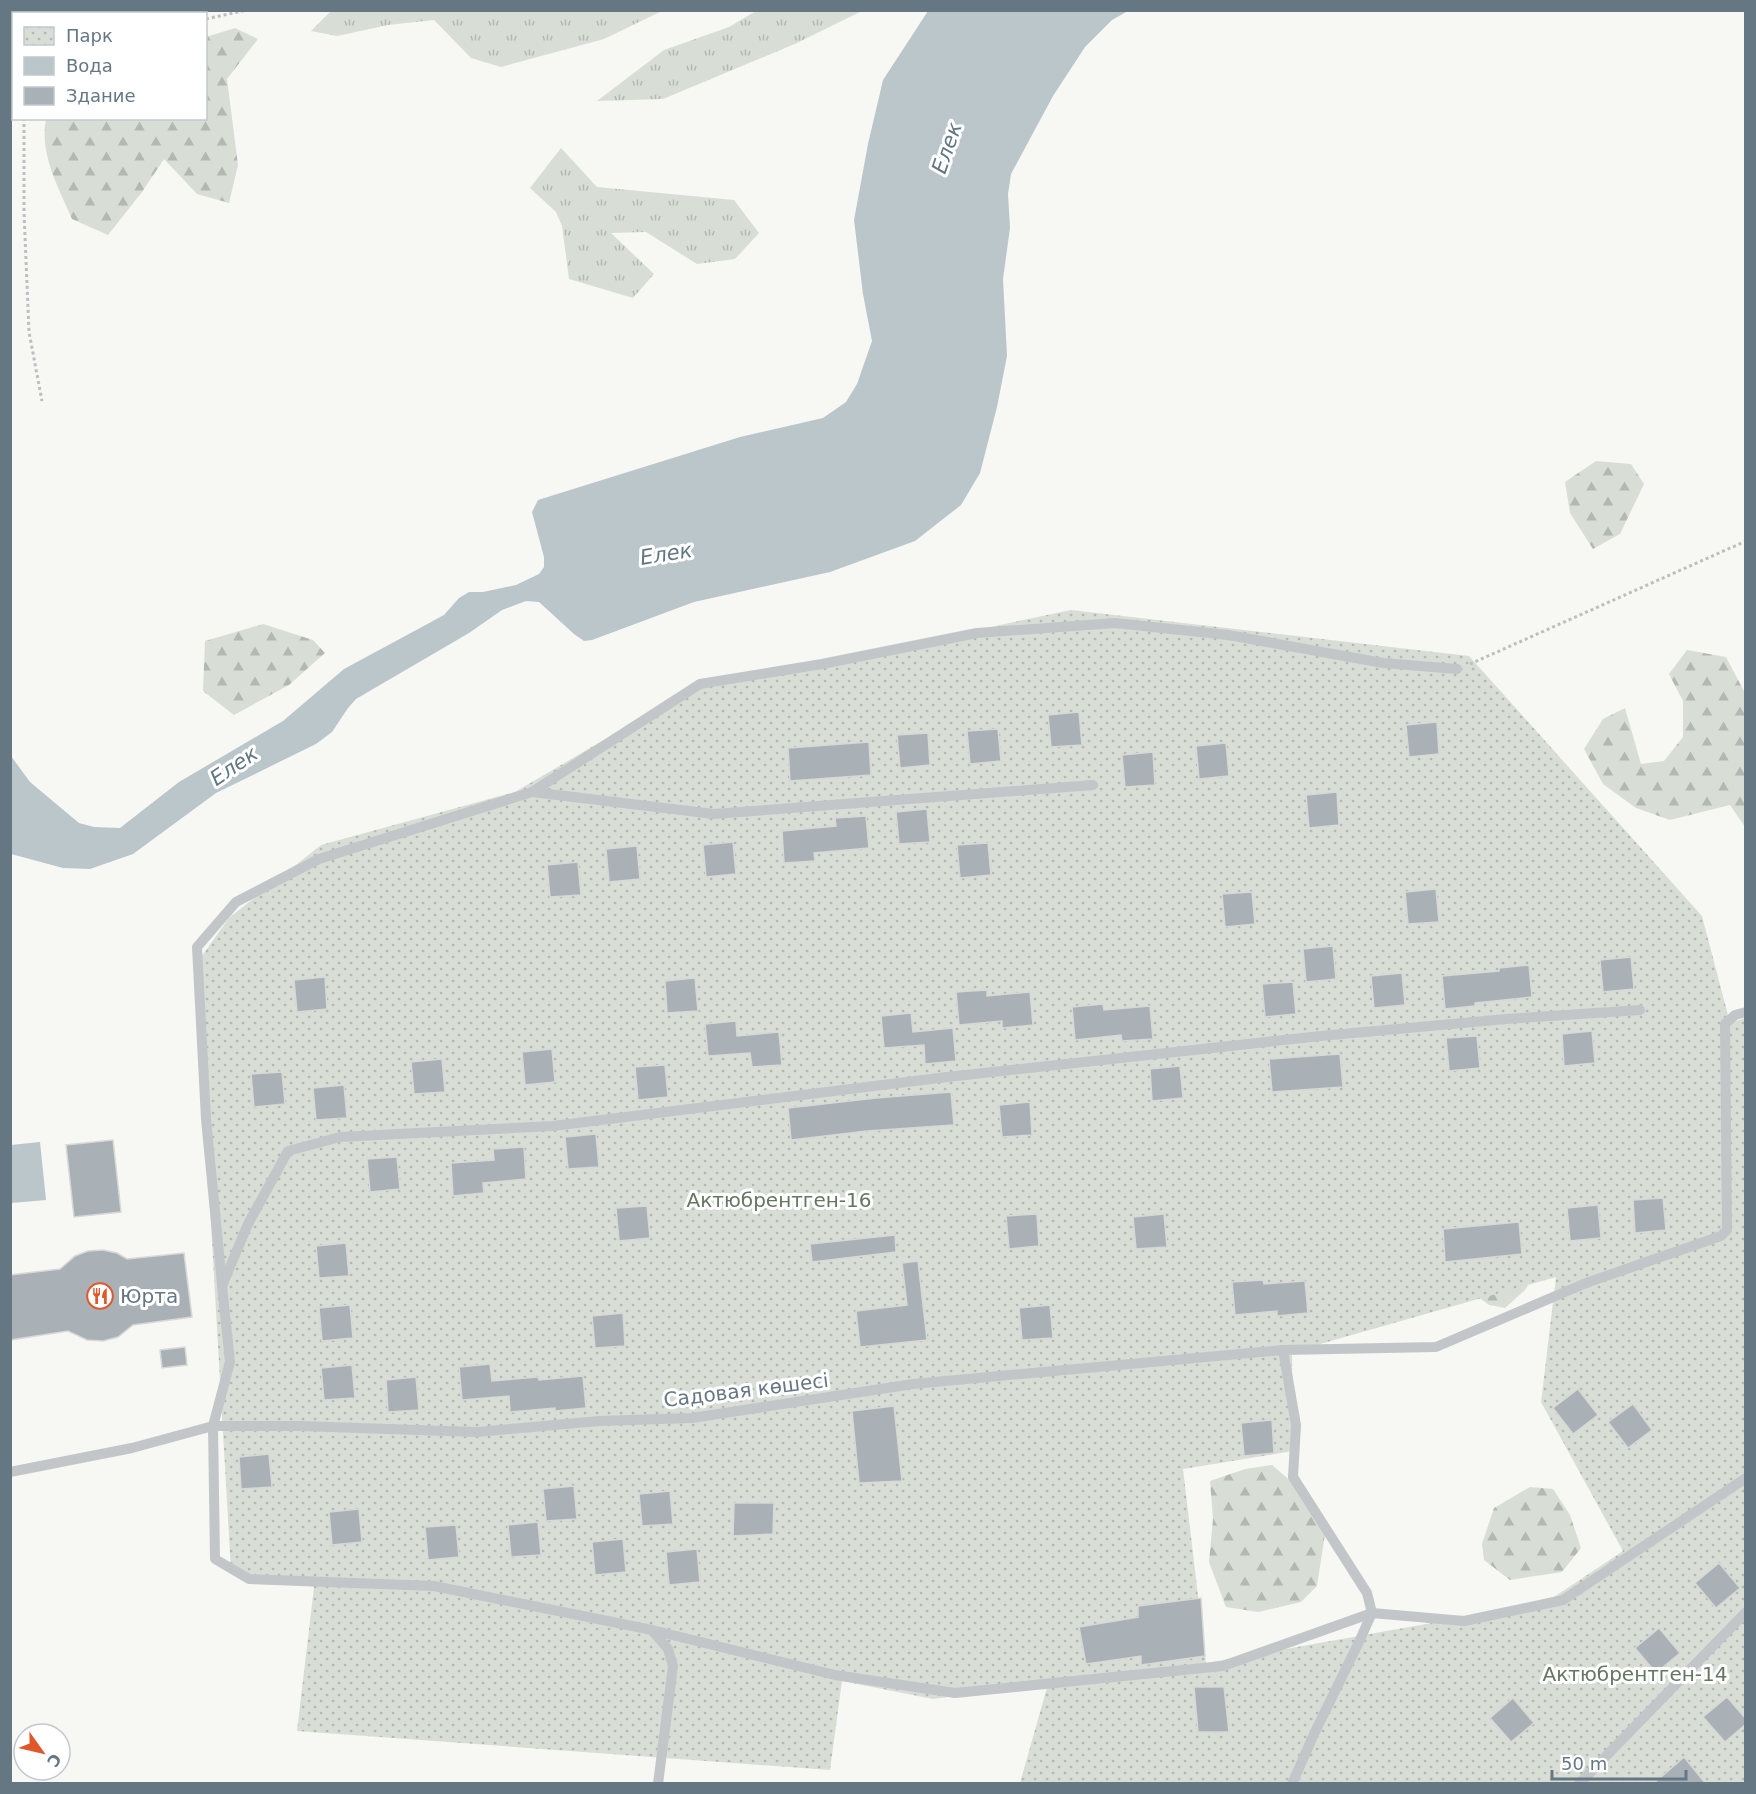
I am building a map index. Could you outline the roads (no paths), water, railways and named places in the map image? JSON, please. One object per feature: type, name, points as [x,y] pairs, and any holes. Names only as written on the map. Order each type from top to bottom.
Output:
[{"type":"lane","points":[[1457,669],[1383,663],[1228,635],[1114,623],[977,633],[822,664],[700,684],[532,792],[319,859],[236,902],[197,947],[206,1119],[230,1362],[213,1426],[215,1559],[249,1579],[434,1586],[652,1630],[835,1675],[955,1693],[1223,1666],[1372,1613],[1464,1621],[1563,1599],[1746,1478]]},
{"type":"lane","points":[[532,792],[714,814],[1094,785]]},
{"type":"lane","points":[[222,1286],[248,1224],[288,1151],[340,1137],[553,1126],[947,1077],[1321,1036],[1506,1019],[1640,1010]]},
{"type":"lane","name":"Садовая көшесі","points":[[10,1472],[132,1448],[213,1426],[300,1426],[477,1432],[599,1421],[692,1418],[913,1384],[1282,1350],[1436,1347],[1586,1283],[1721,1236],[1727,1230],[1725,1024],[1735,1015],[1746,1012]]},
{"type":"lane","points":[[1282,1350],[1296,1425],[1293,1477],[1367,1593],[1372,1613],[1292,1784]]},
{"type":"lane","points":[[1579,1784],[1746,1612]]},
{"type":"lane","points":[[652,1630],[668,1649],[673,1666],[658,1784]]},
{"type":"water","name":"Елек","points":[[928,11],[1128,11],[1112,20],[1085,47],[1053,96],[1011,174],[1008,194],[1010,228],[1003,279],[1007,356],[980,473],[961,505],[915,541],[830,572],[694,602],[592,640],[584,641],[574,634],[539,602],[526,601],[502,610],[469,633],[356,699],[332,732],[316,744],[216,793],[133,854],[90,869],[63,868],[11,854],[11,756],[30,782],[79,823],[94,827],[120,828],[179,782],[283,721],[344,669],[444,615],[459,598],[469,592],[483,592],[516,585],[539,574],[544,567],[544,557],[532,512],[538,500],[740,437],[823,418],[846,402],[857,384],[872,341],[863,294],[854,220],[868,144],[883,80]]},
{"type":"water","points":[[40,1142],[46,1200],[11,1203],[11,1145]]},
{"type":"place","name":"Юрта","points":[[100,1296]]},
{"type":"park label","name":"Актюбрентген-16","points":[[779,1200]]},
{"type":"park label","name":"Актюбрентген-14","points":[[1635,1674]]}]
